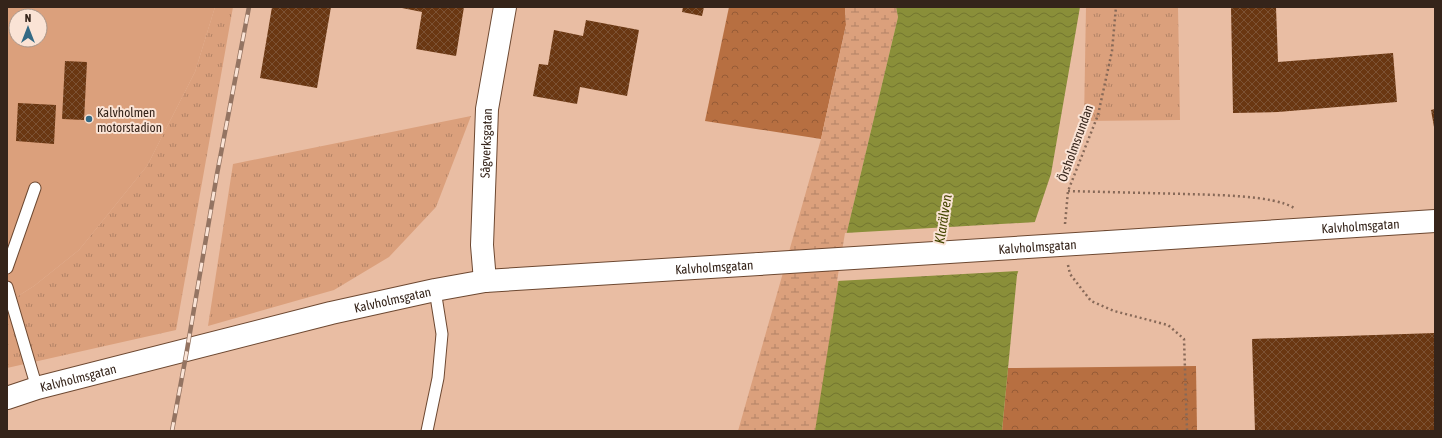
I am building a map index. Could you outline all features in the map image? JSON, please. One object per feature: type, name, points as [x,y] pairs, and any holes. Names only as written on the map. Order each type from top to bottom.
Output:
[{"type":"street","name":"Sågverksgatan","points":[[484,281],[482,245],[487,109],[505,7]]},
{"type":"street","name":"Kalvholmsgatan","points":[[7,398],[36,388],[331,313],[435,290],[484,281],[1435,221]]},
{"type":"lane","points":[[7,268],[35,188]]},
{"type":"lane","points":[[7,287],[36,388]]},
{"type":"lane","points":[[427,431],[438,378],[442,334],[435,290]]},
{"type":"path","name":"Örsholmsrundan","points":[[1065,225],[1068,191],[1098,115],[1112,51],[1116,7]]},
{"type":"path","points":[[1068,191],[1234,196],[1269,200],[1289,205],[1295,209]]},
{"type":"path","points":[[1068,263],[1070,274],[1091,301],[1114,311],[1168,325],[1184,339],[1187,431]]},
{"type":"green space","name":"Kalvholmen motorstadion","points":[[7,7],[215,7],[195,72],[147,166],[79,250],[34,286],[7,303]]},
{"type":"green space","points":[[215,7],[233,7],[176,330],[7,368],[7,303],[34,286],[79,250],[147,166],[195,72]]},
{"type":"green space","points":[[729,7],[845,7],[846,25],[821,139],[705,121]]},
{"type":"green space","points":[[845,7],[896,7],[898,17],[845,240],[817,426],[815,431],[738,431],[821,139],[846,25]]},
{"type":"green space","points":[[1086,7],[1178,7],[1180,120],[1084,121]]},
{"type":"green space","points":[[471,116],[436,207],[389,257],[334,290],[208,326],[233,164]]},
{"type":"green space","points":[[1196,366],[1197,431],[1002,431],[1008,368]]},
{"type":"water","name":"Klarälven","points":[[896,7],[1080,7],[1051,174],[1017,275],[1002,431],[815,431],[845,240],[898,17]]},
{"type":"pier","points":[[1036,222],[1020,271],[837,281],[845,233]]},
{"type":"building","points":[[272,7],[331,7],[317,88],[260,78]]},
{"type":"building","points":[[397,7],[464,7],[456,56],[416,49],[422,12]]},
{"type":"building","points":[[683,7],[704,7],[702,16],[682,12]]},
{"type":"building","points":[[1231,7],[1276,7],[1278,62],[1393,53],[1397,102],[1278,112],[1233,113]]},
{"type":"building","points":[[586,20],[639,30],[627,96],[580,87],[577,104],[533,96],[539,64],[548,65],[554,30],[583,36]]},
{"type":"building","points":[[65,61],[87,62],[84,120],[62,119]]},
{"type":"building","points":[[18,103],[56,105],[54,144],[16,141]]},
{"type":"building","points":[[1435,109],[1435,127],[1434,127],[1431,110]]},
{"type":"building","points":[[1435,333],[1435,431],[1255,431],[1252,339]]},
{"type":"railway","points":[[172,431],[217,174],[249,7]]},
{"type":"place","name":"Kalvholmen motorstadion","points":[[89,119]]}]
